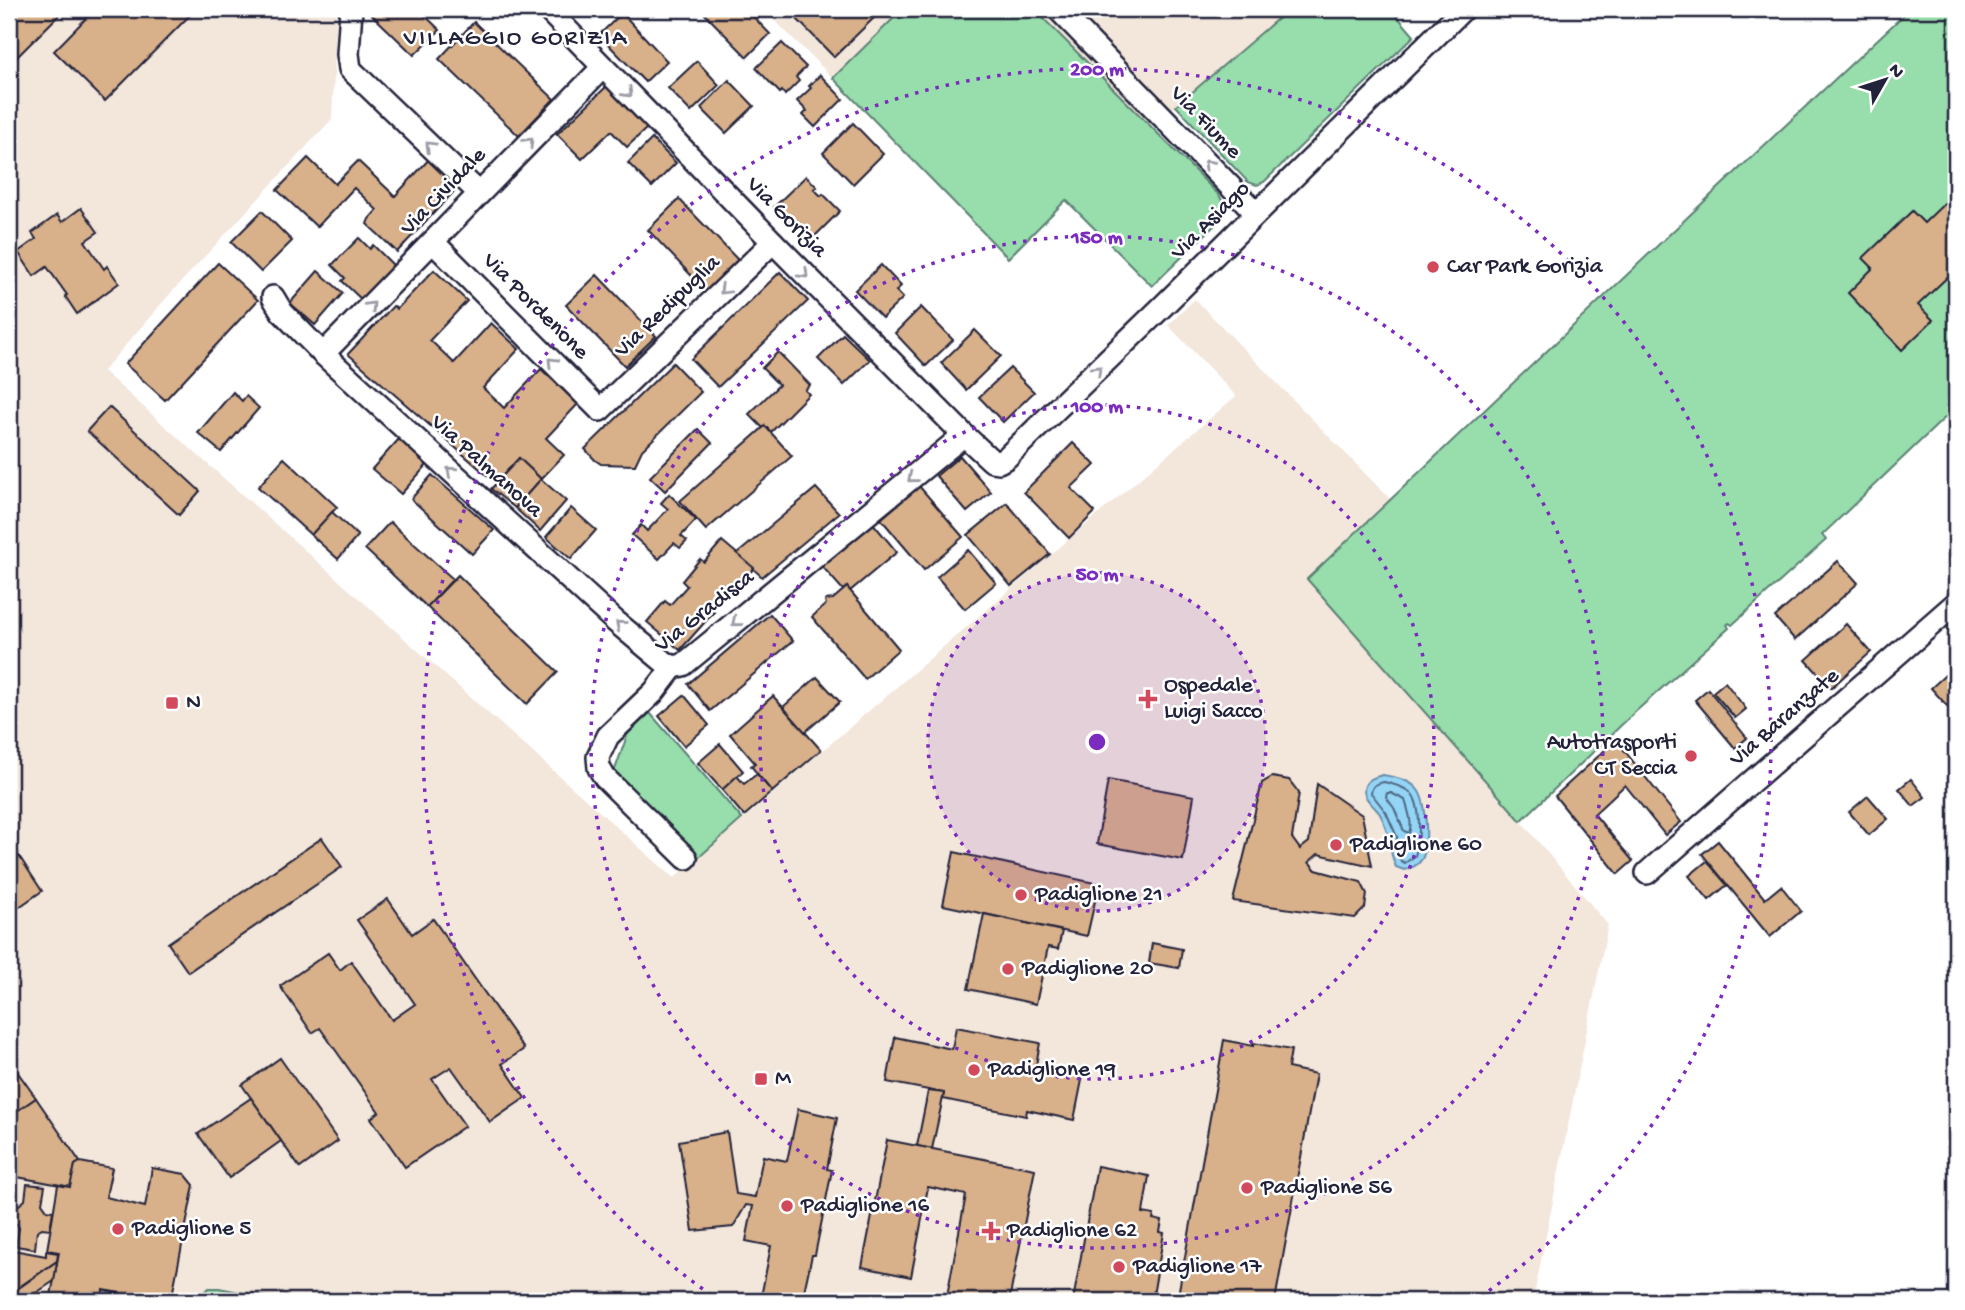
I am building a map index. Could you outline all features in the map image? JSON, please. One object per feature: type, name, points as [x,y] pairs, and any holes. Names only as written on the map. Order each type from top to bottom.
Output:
[{"type":"street","points":[[351,9],[348,54],[351,69],[479,193]]},
{"type":"street","name":"Via Gorizia","points":[[547,9],[773,242],[992,461]]},
{"type":"street","name":"Via Fiume","points":[[1058,9],[1256,213]]},
{"type":"street","name":"Via Asiago","points":[[992,461],[999,462],[1006,458],[1463,9]]},
{"type":"street","name":"Via Cividale","points":[[323,354],[603,67]]},
{"type":"street","name":"Via Pordenone","points":[[433,242],[600,410]]},
{"type":"street","name":"Via Redipuglia","points":[[600,410],[773,242]]},
{"type":"street","name":"Via Palmanova","points":[[273,297],[288,319],[323,354],[615,621],[673,667]]},
{"type":"street","name":"Via Gradisca","points":[[686,858],[605,778],[599,768],[598,757],[608,736],[654,692],[673,667],[683,665],[964,435]]},
{"type":"street","name":"Via Baranzate","points":[[1647,873],[1956,603]]},
{"type":"shaded area","name":"Ospedale Luigi Sacco","points":[[9,9],[337,9],[332,119],[170,294],[103,371],[674,878],[1236,396],[1168,325],[1195,299],[1391,500],[1308,580],[1521,821],[1608,925],[1533,1301],[9,1301]]},
{"type":"shaded area","points":[[763,9],[903,9],[833,78]]},
{"type":"shaded area","points":[[1034,9],[1289,9],[1151,126]]},
{"type":"green space","points":[[903,9],[1034,9],[1219,195],[1223,208],[1218,222],[1152,286],[1066,200],[1008,258],[833,78]]},
{"type":"green space","points":[[1289,9],[1391,9],[1414,36],[1264,182],[1257,185],[1248,182],[1176,106]]},
{"type":"green space","points":[[1910,9],[1956,9],[1956,407],[1822,535],[1826,540],[1732,625],[1729,623],[1729,628],[1634,713],[1521,821],[1307,579]]},
{"type":"green space","points":[[650,713],[742,819],[697,859],[612,778],[628,733]]},
{"type":"green space","points":[[209,1288],[285,1301],[205,1301],[203,1293]]},
{"type":"water","points":[[1383,775],[1402,780],[1418,790],[1425,813],[1426,834],[1422,859],[1404,870],[1396,867],[1383,820],[1368,801],[1364,791],[1368,782]]},
{"type":"building","points":[[9,9],[65,9],[9,65]]},
{"type":"building","points":[[95,9],[196,9],[105,101],[54,51]]},
{"type":"building","points":[[418,9],[440,30],[414,55],[368,11]]},
{"type":"building","points":[[700,9],[746,9],[770,34],[747,57]]},
{"type":"building","points":[[806,9],[883,9],[834,57],[796,18]]},
{"type":"building","points":[[622,13],[667,61],[645,82],[599,35]]},
{"type":"building","points":[[474,22],[554,99],[519,136],[439,59]]},
{"type":"building","points":[[782,43],[806,67],[796,77],[799,81],[785,95],[756,68]]},
{"type":"building","points":[[697,61],[719,85],[691,112],[668,88]]},
{"type":"building","points":[[820,75],[843,99],[815,127],[803,115],[807,111],[797,101]]},
{"type":"building","points":[[729,80],[754,106],[726,133],[701,108]]},
{"type":"building","points":[[607,86],[647,128],[627,147],[611,131],[582,159],[557,134]]},
{"type":"building","points":[[853,123],[883,154],[853,184],[823,153]]},
{"type":"building","points":[[652,139],[676,163],[652,187],[628,163]]},
{"type":"building","points":[[432,156],[462,183],[397,252],[367,224],[377,210],[354,188],[317,227],[277,190],[308,158],[335,184],[358,161],[395,196]]},
{"type":"building","points":[[806,176],[817,187],[814,189],[840,211],[809,242],[774,207]]},
{"type":"building","points":[[1956,192],[1956,269],[1918,305],[1933,320],[1902,350],[1848,293],[1873,268],[1863,258],[1912,211],[1924,223]]},
{"type":"building","points":[[679,199],[738,260],[706,291],[648,230]]},
{"type":"building","points":[[81,208],[98,232],[85,241],[104,269],[107,266],[119,283],[77,314],[47,267],[34,276],[18,252],[36,239],[32,233],[57,215],[62,222]]},
{"type":"building","points":[[262,211],[292,241],[261,272],[231,242]]},
{"type":"building","points":[[359,238],[370,249],[373,245],[396,268],[363,301],[342,281],[345,278],[332,265]]},
{"type":"building","points":[[218,263],[258,300],[165,400],[125,364]]},
{"type":"building","points":[[881,265],[901,286],[896,291],[903,298],[882,318],[855,290]]},
{"type":"building","points":[[434,270],[467,301],[430,340],[454,363],[491,323],[519,349],[483,388],[504,408],[541,369],[578,404],[546,438],[564,455],[541,479],[519,458],[496,483],[348,354],[393,306],[397,309]]},
{"type":"building","points":[[318,271],[343,293],[315,325],[290,303]]},
{"type":"building","points":[[780,272],[808,301],[718,387],[691,359]]},
{"type":"building","points":[[597,275],[656,336],[625,366],[566,305]]},
{"type":"building","points":[[921,307],[953,340],[926,366],[895,333]]},
{"type":"building","points":[[975,330],[1001,356],[966,390],[941,363]]},
{"type":"building","points":[[843,334],[870,360],[844,385],[818,359]]},
{"type":"building","points":[[778,352],[810,385],[805,390],[809,394],[771,432],[749,414],[779,385],[762,368]]},
{"type":"building","points":[[673,363],[701,392],[642,450],[635,465],[601,464],[595,460],[585,449]]},
{"type":"building","points":[[1010,368],[1034,392],[1003,422],[979,397]]},
{"type":"building","points":[[233,392],[242,401],[246,396],[259,408],[221,452],[198,433]]},
{"type":"building","points":[[109,407],[200,491],[179,515],[87,431]]},
{"type":"building","points":[[765,426],[792,456],[706,530],[680,501]]},
{"type":"building","points":[[698,429],[712,443],[665,491],[650,477]]},
{"type":"building","points":[[399,439],[427,465],[401,494],[372,469]]},
{"type":"building","points":[[1073,443],[1095,465],[1071,488],[1095,512],[1069,538],[1024,492]]},
{"type":"building","points":[[960,456],[991,492],[967,512],[936,476]]},
{"type":"building","points":[[284,458],[337,507],[311,535],[258,487]]},
{"type":"building","points":[[519,458],[541,479],[515,508],[491,489]]},
{"type":"building","points":[[432,475],[494,530],[472,554],[411,499]]},
{"type":"building","points":[[541,479],[566,501],[540,531],[515,508]]},
{"type":"building","points":[[919,486],[963,537],[924,570],[881,519]]},
{"type":"building","points":[[816,488],[839,513],[762,577],[737,554]]},
{"type":"building","points":[[669,494],[696,520],[681,536],[687,541],[680,548],[674,543],[659,559],[632,535],[641,525],[647,531],[668,509],[661,503]]},
{"type":"building","points":[[1007,503],[1050,554],[1011,586],[968,535]]},
{"type":"building","points":[[571,508],[596,530],[571,559],[546,537]]},
{"type":"building","points":[[332,512],[358,536],[338,559],[311,535]]},
{"type":"building","points":[[390,522],[453,579],[427,607],[365,549]]},
{"type":"building","points":[[872,522],[897,552],[850,591],[847,587],[843,590],[821,565]]},
{"type":"building","points":[[722,541],[754,568],[732,593],[728,590],[711,609],[714,612],[680,650],[647,622],[665,601],[670,605],[687,586],[682,581],[700,559],[704,562]]},
{"type":"building","points":[[968,550],[996,583],[965,609],[937,577]]},
{"type":"building","points":[[1838,561],[1858,583],[1795,640],[1775,617]]},
{"type":"building","points":[[458,575],[558,672],[527,704],[427,607]]},
{"type":"building","points":[[847,587],[899,649],[865,679],[812,617],[826,604],[826,600],[833,599]]},
{"type":"building","points":[[770,614],[793,641],[710,711],[688,684]]},
{"type":"building","points":[[1846,624],[1871,652],[1831,688],[1806,660]]},
{"type":"building","points":[[1956,665],[1956,716],[1931,688]]},
{"type":"building","points":[[817,677],[840,702],[805,732],[783,707]]},
{"type":"building","points":[[1725,682],[1746,709],[1735,718],[1713,692]]},
{"type":"building","points":[[1708,689],[1747,738],[1735,748],[1695,700]]},
{"type":"building","points":[[684,695],[709,725],[684,746],[659,716]]},
{"type":"building","points":[[773,696],[821,750],[772,792],[751,766],[755,763],[730,734]]},
{"type":"building","points":[[1616,740],[1681,822],[1665,835],[1625,785],[1594,814],[1633,861],[1618,874],[1555,796]]},
{"type":"building","points":[[720,744],[743,771],[722,790],[698,763]]},
{"type":"building","points":[[757,774],[772,792],[744,816],[722,790],[737,776],[744,784]]},
{"type":"building","name":"Padiglione 60","points":[[1272,777],[1289,780],[1299,793],[1292,838],[1300,849],[1309,842],[1317,784],[1362,815],[1372,866],[1318,854],[1309,862],[1316,870],[1361,882],[1367,894],[1365,908],[1355,918],[1233,901],[1262,783]]},
{"type":"building","points":[[1911,779],[1925,797],[1913,806],[1899,789]]},
{"type":"building","points":[[1108,780],[1194,796],[1183,860],[1097,844]]},
{"type":"building","points":[[1868,796],[1888,819],[1869,835],[1849,812]]},
{"type":"building","points":[[322,838],[342,867],[188,972],[168,943]]},
{"type":"building","points":[[1718,841],[1765,899],[1781,886],[1801,911],[1770,937],[1702,854]]},
{"type":"building","name":"Padiglione 21","points":[[954,852],[1099,884],[1087,936],[943,905]]},
{"type":"building","points":[[19,856],[42,891],[9,914],[9,863]]},
{"type":"building","points":[[1707,861],[1727,885],[1709,900],[1689,876]]},
{"type":"building","points":[[388,899],[412,934],[433,919],[524,1049],[502,1064],[525,1098],[490,1122],[451,1067],[432,1079],[465,1126],[405,1167],[371,1118],[379,1112],[320,1028],[312,1033],[280,986],[328,953],[340,970],[351,961],[392,1020],[415,1004],[357,920]]},
{"type":"building","name":"Padiglione 20","points":[[984,914],[1062,931],[1058,949],[1048,947],[1036,1004],[968,989]]},
{"type":"building","points":[[1152,943],[1182,949],[1179,968],[1149,963]]},
{"type":"building","name":"Padiglione 19","points":[[956,1027],[1040,1043],[1036,1065],[1083,1075],[1074,1120],[1027,1110],[1026,1116],[943,1099],[944,1093],[887,1082],[895,1037],[952,1049]]},
{"type":"building","name":"Padiglione 56","points":[[1224,1040],[1291,1050],[1288,1068],[1316,1074],[1275,1301],[1177,1301]]},
{"type":"building","points":[[280,1058],[338,1141],[300,1168],[242,1085]]},
{"type":"building","points":[[9,1060],[36,1098],[9,1117]]},
{"type":"building","points":[[928,1091],[944,1093],[932,1149],[917,1146]]},
{"type":"building","points":[[36,1098],[80,1162],[75,1165],[71,1187],[17,1177],[9,1222],[9,1168],[17,1125],[10,1116]]},
{"type":"building","points":[[251,1098],[281,1141],[229,1178],[198,1134]]},
{"type":"building","name":"Padiglione 16","points":[[798,1109],[837,1118],[827,1169],[832,1170],[815,1255],[812,1255],[802,1301],[780,1301],[761,1297],[771,1246],[746,1241],[753,1206],[746,1205],[733,1227],[693,1231],[679,1141],[727,1132],[736,1194],[755,1197],[763,1156],[787,1161]]},
{"type":"building","name":"Padiglione 62","points":[[887,1140],[1035,1169],[1009,1301],[946,1301],[966,1195],[928,1187],[911,1277],[862,1267]]},
{"type":"building","name":"Padiglione 5","points":[[80,1162],[112,1168],[106,1197],[145,1207],[152,1168],[185,1174],[194,1185],[171,1301],[128,1301],[130,1295],[103,1290],[101,1301],[50,1301],[59,1252],[47,1250],[58,1185],[70,1187],[75,1165]]},
{"type":"building","name":"Padiglione 17","points":[[1097,1166],[1149,1176],[1143,1213],[1154,1215],[1153,1219],[1162,1221],[1160,1232],[1164,1233],[1152,1301],[1073,1301]]},
{"type":"building","points":[[27,1184],[45,1186],[42,1203],[47,1210],[53,1211],[50,1229],[42,1228],[37,1231],[35,1249],[16,1246],[19,1228],[17,1224],[10,1223],[13,1204],[19,1205],[25,1200]]},
{"type":"building","points":[[9,1245],[14,1246],[13,1250],[46,1256],[46,1251],[58,1253],[57,1261],[9,1294]]},
{"type":"building","points":[[57,1261],[54,1281],[24,1301],[9,1301],[9,1295]]},
{"type":"place","name":"Car Park Gorizia","points":[[1433,267]]},
{"type":"place","name":"Ospedale Luigi Sacco","points":[[1148,699]]},
{"type":"place","name":"N","points":[[172,703]]},
{"type":"place","name":"Autotrasporti CT Seccia","points":[[1691,756]]},
{"type":"place","name":"Padiglione 60","points":[[1336,845]]},
{"type":"place","name":"Padiglione 21","points":[[1021,895]]},
{"type":"place","name":"Padiglione 20","points":[[1008,969]]},
{"type":"place","name":"Padiglione 19","points":[[974,1070]]},
{"type":"place","name":"M","points":[[761,1079]]},
{"type":"place","name":"Padiglione 56","points":[[1247,1188]]},
{"type":"place","name":"Padiglione 16","points":[[787,1206]]},
{"type":"place","name":"Padiglione 5","points":[[118,1229]]},
{"type":"place","name":"Padiglione 62","points":[[991,1231]]},
{"type":"place","name":"Padiglione 17","points":[[1119,1267]]},
{"type":"district","name":"VILLAGGIO GORIZIA","points":[[516,39]]}]
